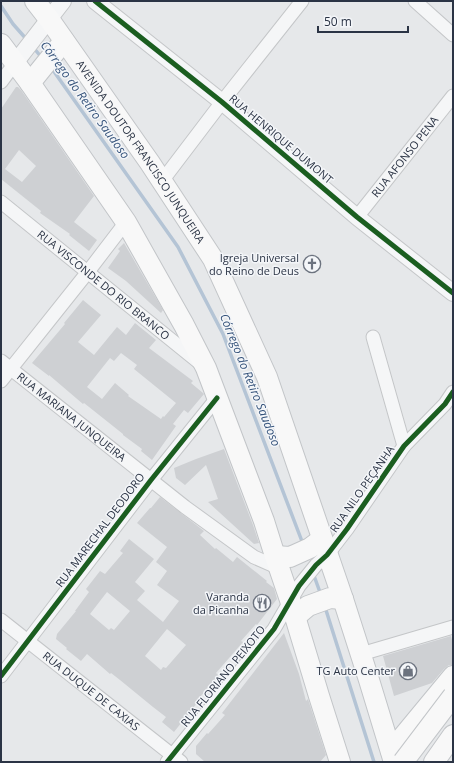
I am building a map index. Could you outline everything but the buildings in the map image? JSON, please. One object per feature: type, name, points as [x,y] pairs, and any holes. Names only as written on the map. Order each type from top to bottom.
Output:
[{"type":"main road","name":"AVENIDA DOUTOR FRANCISCO JUNQUEIRA","points":[[35,1],[45,25],[162,181],[213,259],[267,377],[319,552],[336,599],[360,654],[396,758]]},
{"type":"main road","points":[[1,44],[20,57],[35,77],[126,222],[184,325],[206,368],[264,521],[298,602],[340,762]]},
{"type":"main road","points":[[35,77],[61,45]]},
{"type":"main road","points":[[281,560],[319,552]]},
{"type":"main road","points":[[298,602],[336,599]]},
{"type":"main road","points":[[396,758],[415,722],[453,676]]},
{"type":"main road","points":[[396,758],[453,696]]},
{"type":"main road","points":[[418,762],[453,715]]},
{"type":"main road","points":[[434,762],[453,735]]},
{"type":"street","points":[[1,82],[63,1]]},
{"type":"street","name":"RUA HENRIQUE DUMONT","points":[[96,1],[222,102],[357,217],[453,293]]},
{"type":"street","points":[[162,181],[302,1]]},
{"type":"street","points":[[415,1],[453,35]]},
{"type":"street","name":"RUA AFONSO PENA","points":[[357,217],[453,96]]},
{"type":"street","name":"RUA VISCONDE DO RIO BRANCO","points":[[1,202],[206,368]]},
{"type":"street","points":[[1,381],[6,365],[87,273],[126,222]]},
{"type":"street","points":[[373,337],[404,446]]},
{"type":"street","name":"RUA MARIANA JUNQUEIRA","points":[[6,365],[185,507],[254,557],[281,560]]},
{"type":"street","name":"RUA NILO PEÇANHA","points":[[298,602],[319,552],[347,529],[404,446],[449,407],[453,392]]},
{"type":"street","name":"RUA MARECHAL DEODORO","points":[[1,676],[151,480],[217,398]]},
{"type":"street","name":"RUA FLORIANO PEIXOTO","points":[[174,760],[274,629],[298,602]]},
{"type":"street","name":"RUA DUQUE DE CAXIAS","points":[[1,620],[174,760]]},
{"type":"street","points":[[360,654],[453,627]]},
{"type":"street","points":[[415,722],[453,735]]},
{"type":"waterway","name":"Córrego do Retiro Saudoso","points":[[1,6],[13,24],[28,41]]},
{"type":"waterway","name":"Córrego do Retiro Saudoso","points":[[33,47],[42,58]]},
{"type":"waterway","name":"Córrego do Retiro Saudoso","points":[[50,67],[178,247],[223,334],[303,544]]},
{"type":"waterway","name":"Córrego do Retiro Saudoso","points":[[313,573],[321,595]]},
{"type":"waterway","name":"Córrego do Retiro Saudoso","points":[[325,607],[374,762]]},
{"type":"cycle path","points":[[95,1],[222,102],[357,217],[453,293]]},
{"type":"cycle path","points":[[167,762],[274,629],[299,586],[316,565],[327,555],[347,529],[404,446],[445,404],[453,392]]},
{"type":"cycle path","points":[[1,676],[151,480],[217,398]]},
{"type":"place","name":"Igreja Universal do Reino de Deus","points":[[312,264]]},
{"type":"place","name":"Varanda da Picanha","points":[[262,603]]},
{"type":"place","name":"TG Auto Center","points":[[408,671]]}]
